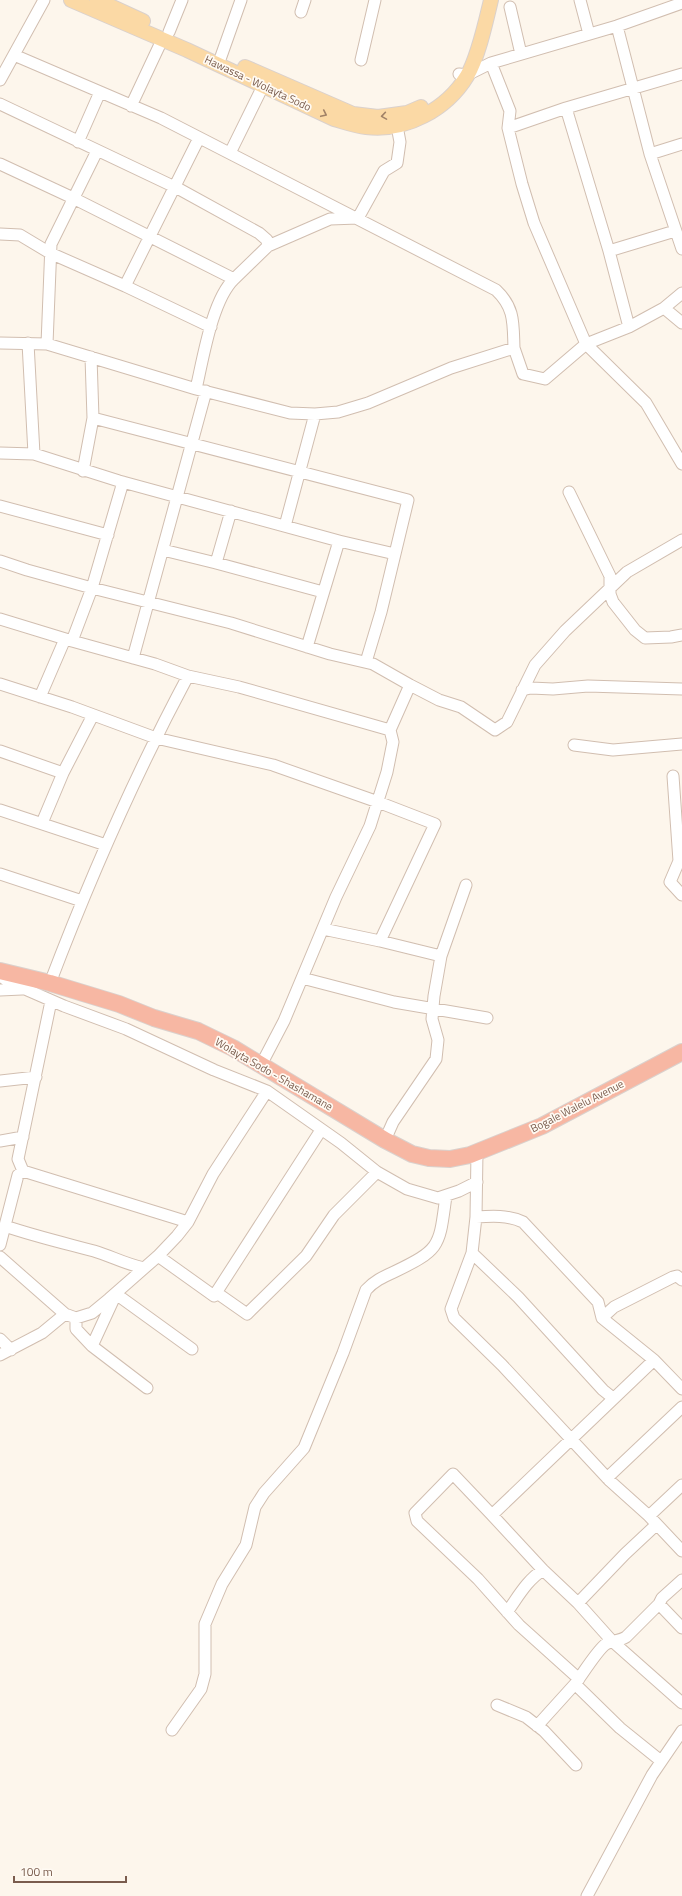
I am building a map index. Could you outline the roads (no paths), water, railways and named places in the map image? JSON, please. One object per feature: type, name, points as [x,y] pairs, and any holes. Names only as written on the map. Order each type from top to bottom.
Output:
[{"type":"highway","name":"Wolayta Sodo - Shashamane","points":[[0,971],[50,983],[119,1004],[154,1018],[198,1031],[233,1048],[385,1140],[412,1154],[429,1158],[450,1159]]},
{"type":"highway","name":"Bogale Walelu Avenue","points":[[450,1159],[474,1154],[542,1126],[682,1052]]},
{"type":"main road","name":"Hawassa - Wolayta Sodo","points":[[72,0],[166,36]]},
{"type":"main road","name":"Hawassa - Wolayta Sodo","points":[[97,0],[166,36],[219,60],[353,114],[378,117],[424,111]]},
{"type":"main road","points":[[463,74],[464,61],[482,0]]},
{"type":"main road","points":[[463,74],[480,42],[492,0]]},
{"type":"main road","name":"Hawassa - Wolayta Sodo","points":[[219,60],[263,86],[334,119],[367,127],[397,126],[424,111],[444,97],[463,74]]},
{"type":"street","points":[[0,80],[44,0]]},
{"type":"street","points":[[131,106],[182,0]]},
{"type":"street","points":[[219,60],[241,0]]},
{"type":"street","points":[[301,12],[305,0]]},
{"type":"street","points":[[362,60],[375,0]]},
{"type":"street","points":[[580,0],[589,34]]},
{"type":"street","points":[[463,74],[491,63],[618,26],[664,4],[682,3]]},
{"type":"street","points":[[510,7],[522,54]]},
{"type":"street","points":[[618,26],[650,154],[677,223],[682,249]]},
{"type":"street","points":[[14,55],[100,92],[200,138],[496,290],[510,306],[514,348],[523,374],[545,379],[586,344],[629,327],[664,308],[682,293]]},
{"type":"street","points":[[491,63],[510,111],[508,128],[534,223],[586,344],[646,403],[682,464]]},
{"type":"street","points":[[508,128],[566,108],[682,74]]},
{"type":"street","points":[[230,153],[263,86]]},
{"type":"street","points":[[78,142],[100,92]]},
{"type":"street","points":[[0,104],[176,187],[259,233],[266,240],[268,246]]},
{"type":"street","points":[[566,108],[609,251],[629,327]]},
{"type":"street","points":[[358,218],[384,171],[397,163],[400,142],[397,126]]},
{"type":"street","points":[[125,286],[200,138]]},
{"type":"street","points":[[650,154],[682,144]]},
{"type":"street","points":[[47,344],[50,253],[53,237],[97,151]]},
{"type":"street","points":[[0,164],[73,198],[234,279]]},
{"type":"street","points":[[133,658],[192,443],[211,327],[218,305],[230,283],[268,246],[330,219],[358,218]]},
{"type":"street","points":[[609,251],[677,223]]},
{"type":"street","points":[[0,234],[20,235],[50,253],[125,286],[211,327]]},
{"type":"street","points":[[664,308],[682,323]]},
{"type":"street","points":[[0,343],[47,344],[201,390],[290,413],[315,414],[338,412],[368,403],[451,368],[514,348]]},
{"type":"street","points":[[28,344],[34,454]]},
{"type":"street","points":[[83,471],[93,418],[91,357]]},
{"type":"street","points":[[285,526],[315,414]]},
{"type":"street","points":[[93,418],[408,500],[366,662]]},
{"type":"street","points":[[0,453],[34,454],[83,471],[339,541],[395,554]]},
{"type":"street","points":[[40,697],[69,640],[92,588],[123,482]]},
{"type":"street","points":[[569,492],[610,576],[610,594],[613,602],[635,630],[645,638],[682,635]]},
{"type":"street","points":[[0,506],[108,535]]},
{"type":"street","points":[[216,563],[231,511]]},
{"type":"street","points":[[0,561],[92,588],[230,623],[307,647],[382,667],[410,685],[439,700],[460,707],[495,730],[508,722],[535,665],[564,631],[627,572],[682,540]]},
{"type":"street","points":[[307,647],[339,541]]},
{"type":"street","points":[[163,550],[323,592]]},
{"type":"street","points":[[0,619],[133,658],[188,676],[239,687],[390,730]]},
{"type":"street","points":[[50,983],[82,900],[106,845],[156,738],[188,676]]},
{"type":"street","points":[[0,684],[156,738],[273,765],[435,824],[380,941]]},
{"type":"street","points":[[261,1065],[284,1021],[336,897],[362,846],[387,772],[393,742],[390,730],[410,685]]},
{"type":"street","points":[[522,690],[530,688],[553,689],[588,686],[682,689]]},
{"type":"street","points":[[42,824],[64,773],[93,715]]},
{"type":"street","points":[[574,745],[613,750],[682,744]]},
{"type":"street","points":[[0,751],[64,773]]},
{"type":"street","points":[[673,776],[679,861],[670,882],[682,894]]},
{"type":"street","points":[[0,810],[106,845]]},
{"type":"street","points":[[0,874],[82,900]]},
{"type":"street","points":[[385,1140],[397,1116],[436,1059],[438,1040],[432,1020],[441,956],[466,885]]},
{"type":"street","points":[[323,929],[441,956]]},
{"type":"street","points":[[0,976],[51,1001],[126,1029],[214,1070],[267,1091],[341,1144],[377,1172],[407,1189],[438,1198],[459,1191],[477,1182]]},
{"type":"street","points":[[302,978],[394,1002],[487,1018]]},
{"type":"street","points":[[0,990],[25,988]]},
{"type":"street","points":[[23,1171],[18,1159],[51,1001]]},
{"type":"street","points":[[0,1081],[36,1077]]},
{"type":"street","points":[[0,1355],[42,1333],[70,1316],[92,1312],[116,1294],[158,1256],[188,1222],[206,1187],[267,1091]]},
{"type":"street","points":[[158,1256],[214,1296],[320,1130]]},
{"type":"street","points":[[0,1141],[23,1137]]},
{"type":"street","points":[[474,1154],[477,1182],[476,1217],[472,1253],[450,1309],[454,1318],[502,1365],[571,1438],[606,1478],[649,1516],[682,1551]]},
{"type":"street","points":[[23,1171],[188,1222]]},
{"type":"street","points":[[0,1245],[18,1175],[23,1171]]},
{"type":"street","points":[[217,1293],[247,1314],[306,1256],[334,1215],[377,1172]]},
{"type":"street","points":[[172,1730],[201,1689],[205,1674],[205,1624],[222,1584],[246,1545],[255,1507],[264,1493],[295,1460],[304,1448],[343,1353],[366,1290],[372,1283],[426,1255],[435,1246],[441,1234],[446,1196]]},
{"type":"street","points":[[476,1217],[500,1216],[515,1218],[523,1222],[598,1302],[602,1318],[654,1360],[682,1389]]},
{"type":"street","points":[[5,1226],[50,1241],[96,1252],[124,1264],[144,1268]]},
{"type":"street","points":[[472,1253],[518,1297],[603,1390],[613,1398]]},
{"type":"street","points":[[0,1258],[70,1316],[76,1329],[92,1346],[147,1388]]},
{"type":"street","points":[[602,1318],[614,1307],[673,1277],[677,1276],[682,1280]]},
{"type":"street","points":[[92,1346],[116,1294]]},
{"type":"street","points":[[116,1294],[192,1349]]},
{"type":"street","points":[[0,1339],[11,1350]]},
{"type":"street","points":[[492,1515],[654,1360]]},
{"type":"street","points":[[606,1478],[682,1407]]},
{"type":"street","points":[[661,1761],[620,1728],[577,1682],[519,1625],[478,1579],[417,1521],[415,1513],[453,1474],[543,1570],[578,1603],[612,1641],[682,1704]]},
{"type":"street","points":[[649,1516],[682,1485]]},
{"type":"street","points":[[578,1603],[625,1554],[656,1525]]},
{"type":"street","points":[[507,1612],[523,1589],[543,1570]]},
{"type":"street","points":[[537,1726],[577,1682],[604,1645],[626,1637],[659,1604],[662,1598],[682,1580]]},
{"type":"street","points":[[659,1604],[682,1628]]},
{"type":"street","points":[[497,1705],[526,1717],[576,1765]]},
{"type":"street","points":[[587,1896],[652,1775],[682,1731]]}]
